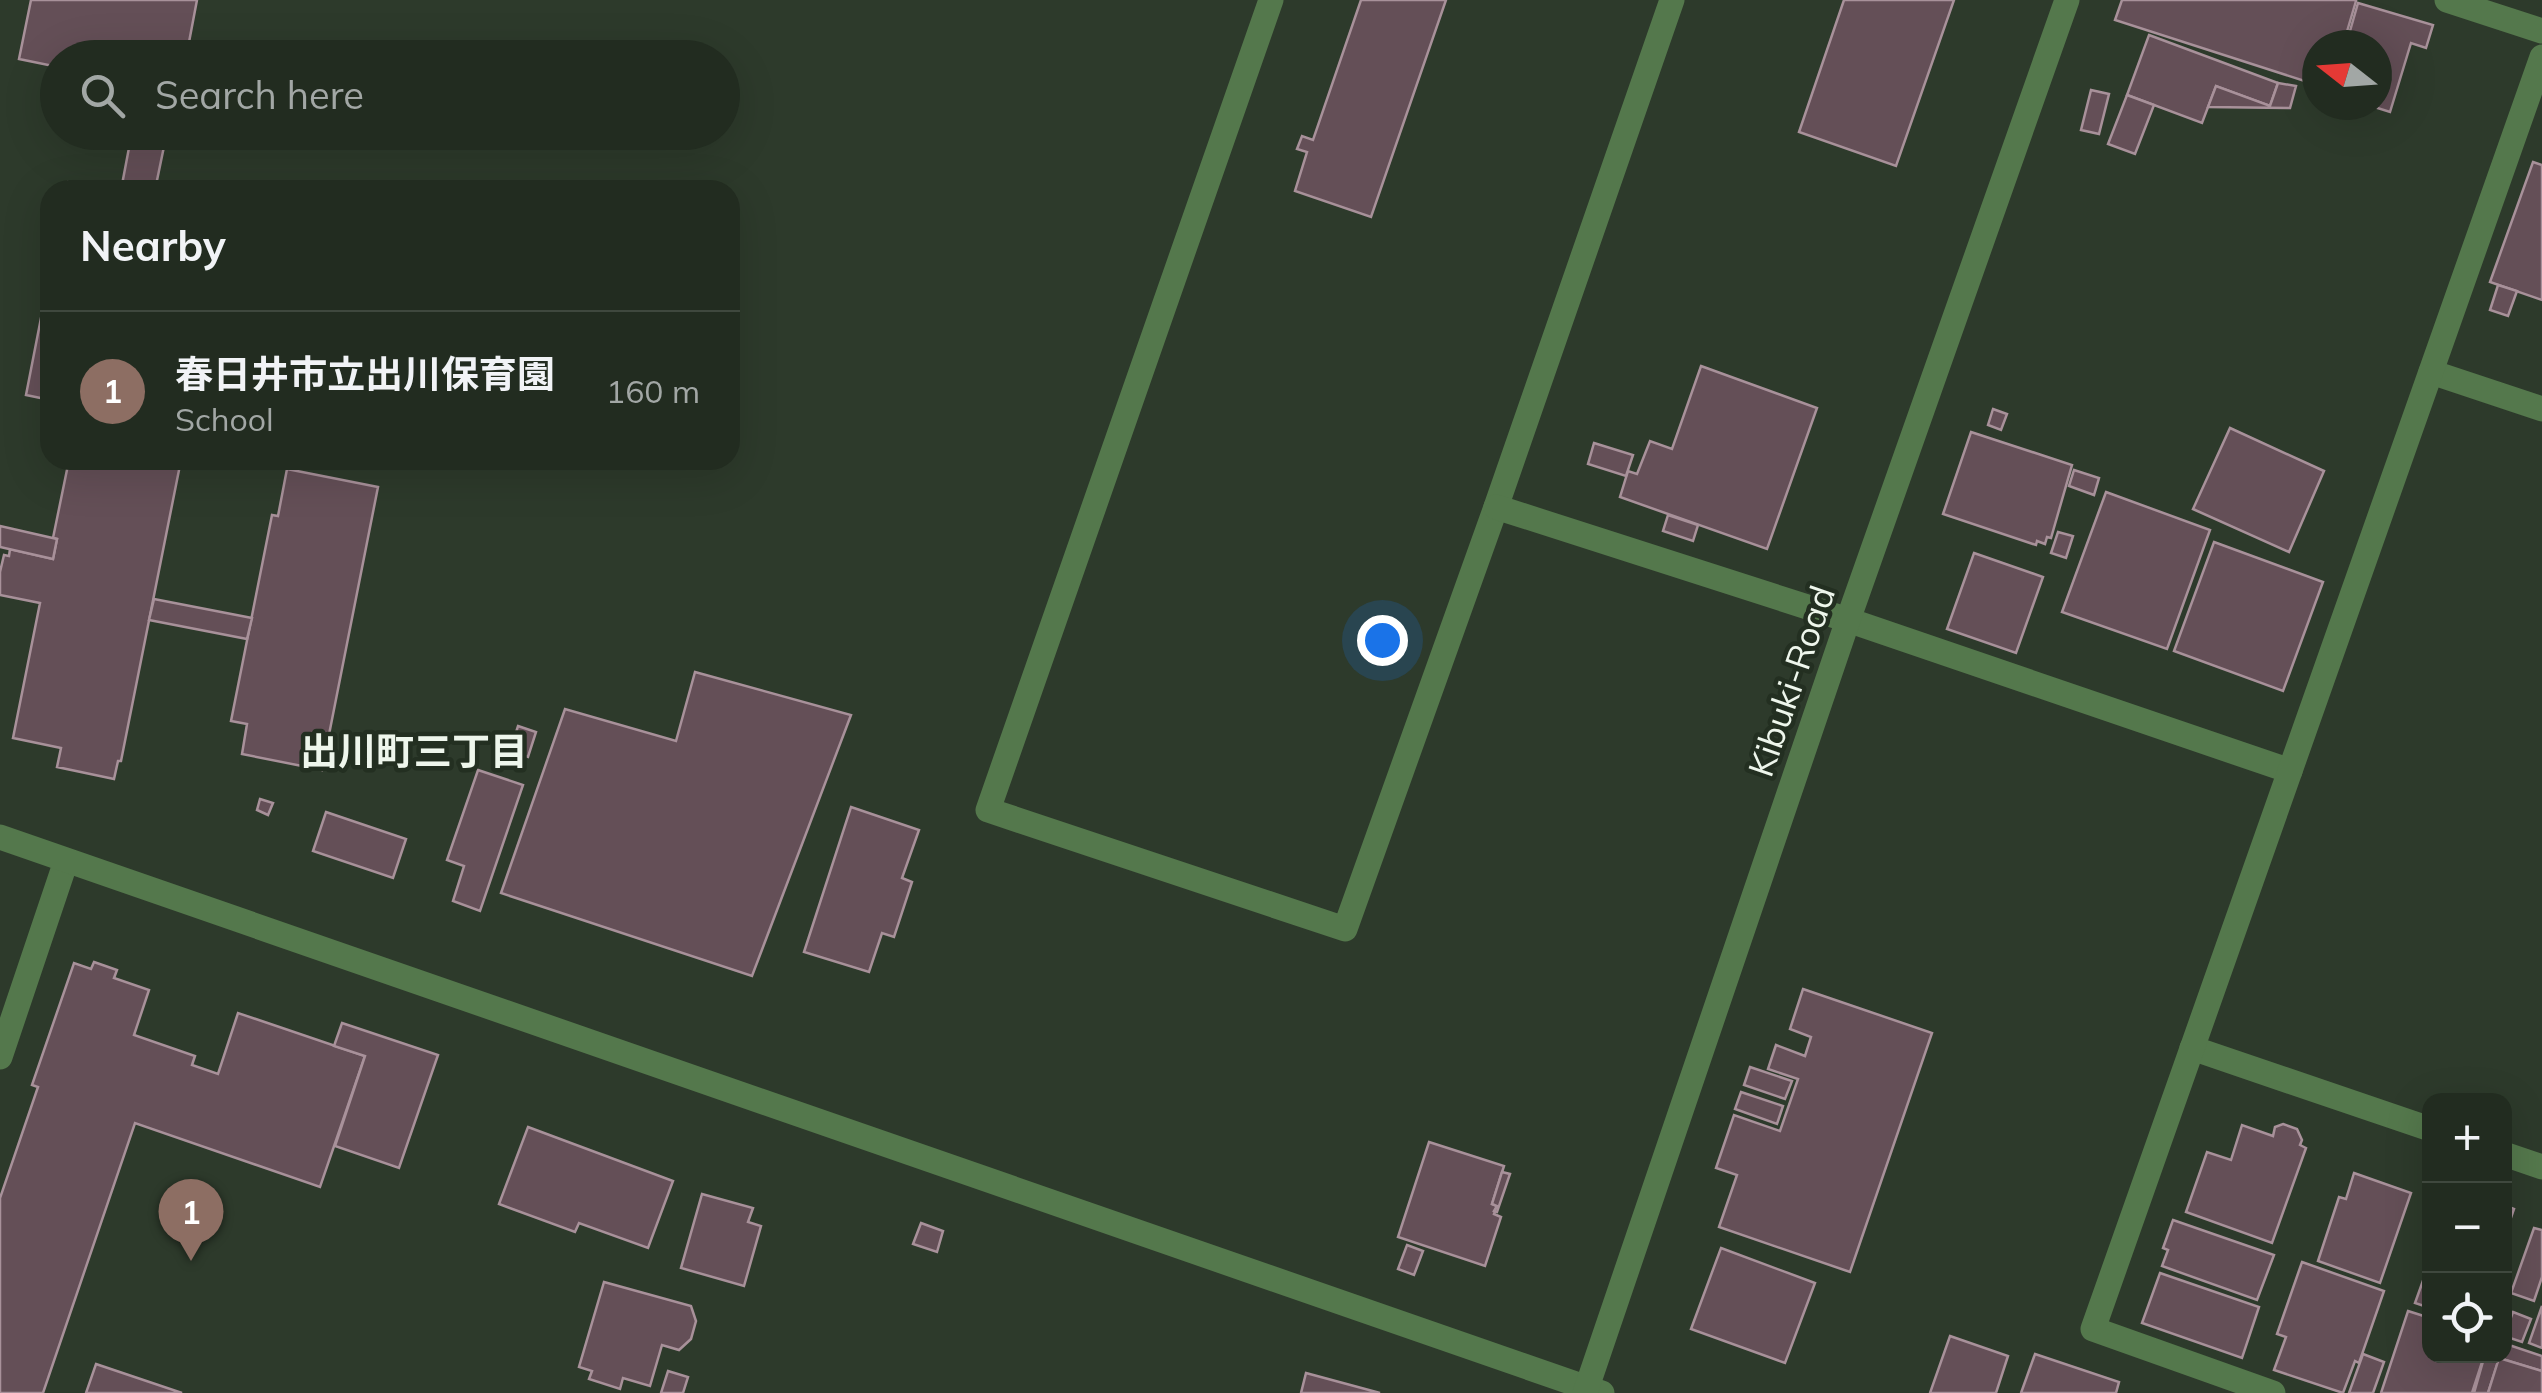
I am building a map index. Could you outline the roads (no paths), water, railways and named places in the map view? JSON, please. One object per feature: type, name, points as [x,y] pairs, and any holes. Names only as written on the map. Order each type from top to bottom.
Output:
[{"type":"street","points":[[1271,0],[988,810],[1344,929],[1672,0]]},
{"type":"street","name":"Kibuki-Road","points":[[1591,1391],[1848,620],[2067,0]]},
{"type":"street","points":[[2446,0],[2542,31]]},
{"type":"street","points":[[2273,1393],[2093,1329],[2542,57]]},
{"type":"street","points":[[2431,372],[2542,409]]},
{"type":"street","points":[[1496,507],[1848,620],[2290,771]]},
{"type":"street","points":[[0,837],[1591,1391]]},
{"type":"street","points":[[0,1057],[66,861]]},
{"type":"street","points":[[2192,1048],[2422,1125]]},
{"type":"street","points":[[2512,1157],[2542,1166]]},
{"type":"place","name":"春日井市立出川保育園","points":[[191,1261]]},
{"type":"district","name":"出川町三丁目","points":[[414,751]]}]
